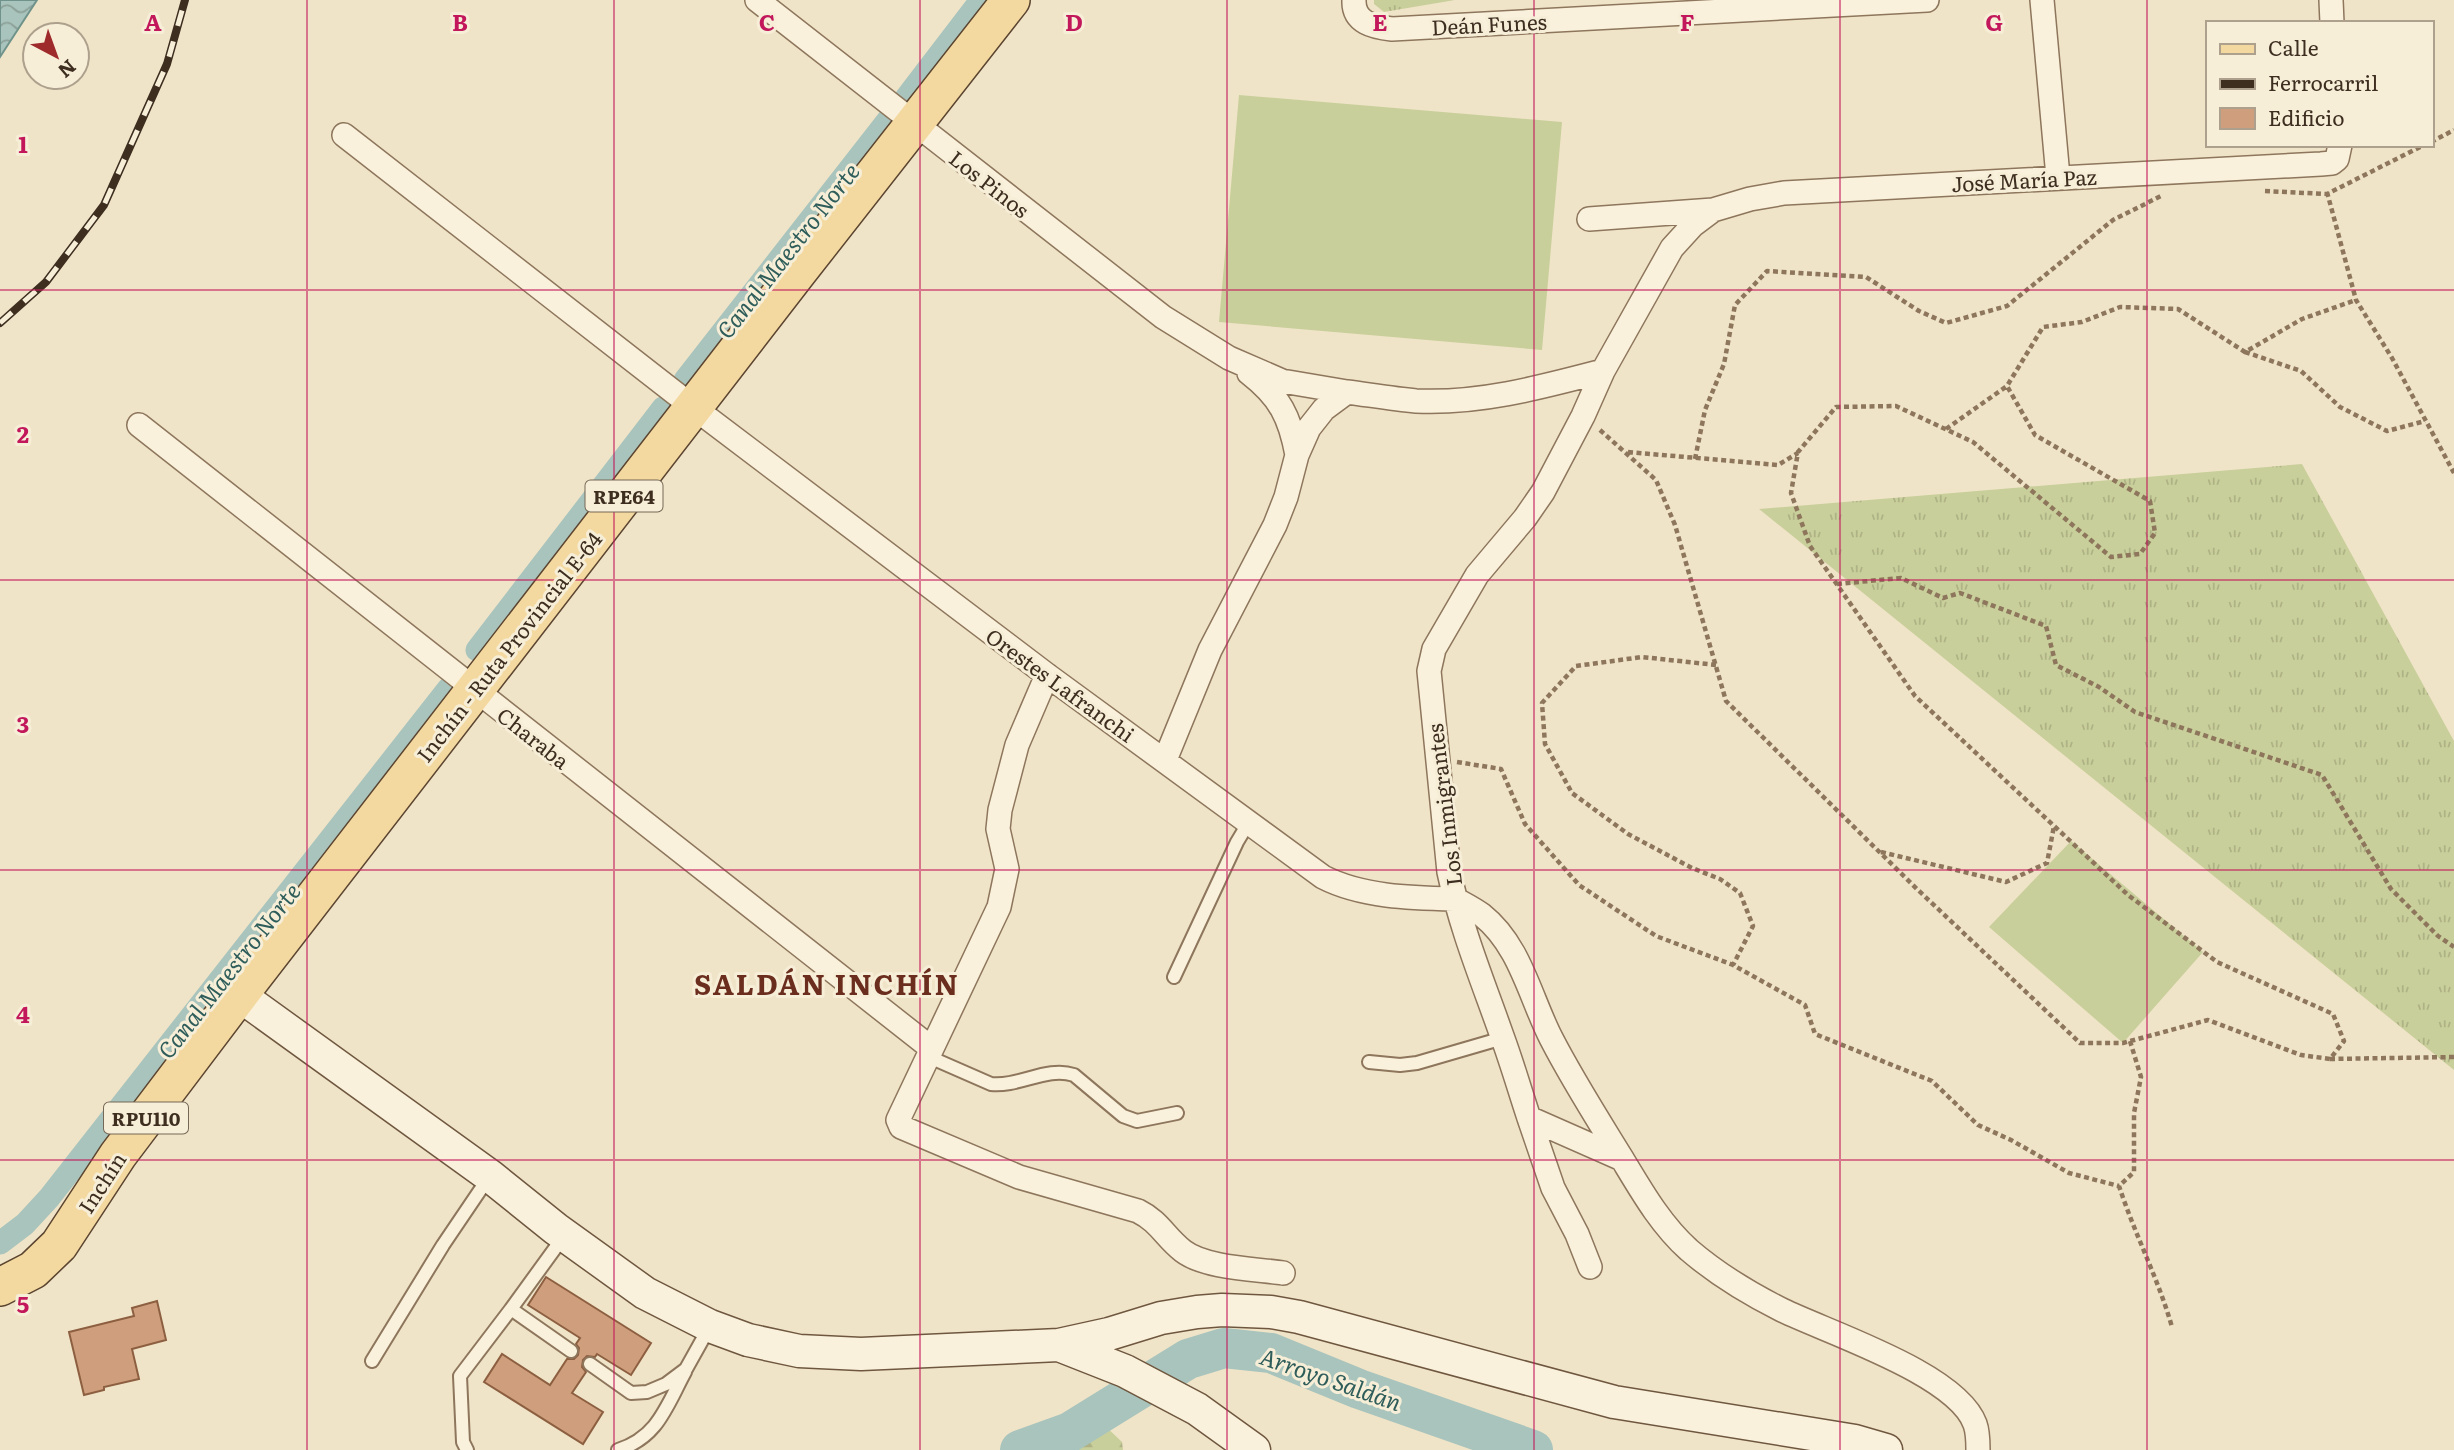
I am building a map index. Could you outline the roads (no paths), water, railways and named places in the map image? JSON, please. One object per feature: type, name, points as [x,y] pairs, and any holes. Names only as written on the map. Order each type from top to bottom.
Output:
[{"type":"main road","name":"Inchín - Ruta Provincial E-64","points":[[239,995],[1011,0]]},
{"type":"main road","points":[[239,995],[490,1176],[564,1235],[645,1293],[710,1326],[748,1340],[799,1351],[861,1354],[1059,1345],[1132,1328],[1161,1318],[1197,1312],[1271,1312],[1299,1317],[1614,1402],[1855,1441],[1886,1450]]},
{"type":"main road","name":"Inchín","points":[[0,1287],[33,1270],[59,1245],[118,1155],[239,995]]},
{"type":"main road","points":[[1120,1369],[1110,1358],[1113,1345],[1117,1338],[1132,1328]]},
{"type":"main road","points":[[1059,1345],[1120,1369],[1197,1409],[1254,1450]]},
{"type":"street","name":"Los Pinos","points":[[757,0],[1163,317],[1229,358],[1264,385],[1278,402],[1291,426],[1297,455]]},
{"type":"street","name":"Deán Funes","points":[[1354,4],[1361,20],[1373,27],[1392,29],[1476,11],[1927,0]]},
{"type":"street","points":[[2042,0],[2057,177]]},
{"type":"street","points":[[2331,0],[2332,21]]},
{"type":"street","name":"Orestes Lafranchi","points":[[344,135],[693,407],[1047,675],[1323,877],[1355,889],[1414,898],[1455,899]]},
{"type":"street","name":"José María Paz","points":[[1713,210],[1750,199],[1784,194],[2333,156]]},
{"type":"street","points":[[1589,219],[1713,210]]},
{"type":"street","name":"Los Inmigrantes","points":[[1713,210],[1693,225],[1672,248],[1603,371],[1543,492],[1477,575],[1434,649],[1429,671],[1449,872],[1455,899],[1482,915],[1512,951],[1549,1035],[1571,1076],[1649,1203],[1668,1228],[1712,1269],[1779,1308],[1924,1375],[1950,1393],[1975,1423],[1979,1450]]},
{"type":"street","name":"Los Pinos","points":[[1229,358],[1282,381],[1417,401],[1466,400],[1522,392],[1603,371]]},
{"type":"street","points":[[1165,760],[1210,650],[1275,525],[1297,455],[1309,428],[1324,409],[1347,392]]},
{"type":"street","name":"Charaba","points":[[139,425],[929,1052]]},
{"type":"street","points":[[1047,675],[1017,745],[1000,810],[999,830],[1007,869],[999,907],[898,1121],[901,1128],[1019,1177],[1138,1211],[1152,1218],[1185,1252],[1203,1261],[1283,1273]]},
{"type":"street","points":[[1455,899],[1553,1188],[1577,1234],[1590,1267]]},
{"type":"street","points":[[1529,1118],[1622,1158]]},
{"type":"lane","points":[[1174,977],[1249,822]]},
{"type":"lane","points":[[1368,1062],[1399,1065],[1417,1063],[1503,1038]]},
{"type":"lane","points":[[929,1052],[991,1084],[1002,1085],[1058,1072],[1074,1075],[1123,1116],[1136,1121],[1147,1121],[1177,1113]]},
{"type":"lane","points":[[372,1361],[443,1245],[490,1176]]},
{"type":"lane","points":[[467,1450],[463,1442],[460,1376],[564,1235]]},
{"type":"lane","points":[[511,1309],[571,1351]]},
{"type":"lane","points":[[618,1450],[636,1444],[653,1429],[710,1326]]},
{"type":"lane","points":[[590,1364],[631,1393],[647,1392],[666,1384],[686,1369]]},
{"type":"water","points":[[0,0],[37,0],[21,21],[0,57]]},
{"type":"waterway","name":"Canal Maestro Norte","points":[[906,98],[981,0]]},
{"type":"waterway","name":"Canal Maestro Norte","points":[[685,380],[888,120]]},
{"type":"waterway","name":"Canal Maestro Norte","points":[[477,650],[663,408]]},
{"type":"waterway","name":"Canal Maestro Norte","points":[[0,1243],[25,1224],[49,1198],[448,689]]},
{"type":"waterway","name":"Arroyo Saldán","points":[[1020,1450],[1070,1432],[1188,1359],[1224,1348],[1271,1353],[1359,1389],[1533,1450]]},
{"type":"railway","points":[[0,323],[46,282],[104,205],[167,64],[185,0]]},
{"type":"district","name":"SALDÁN INCHÍN","points":[[827,983]]}]
